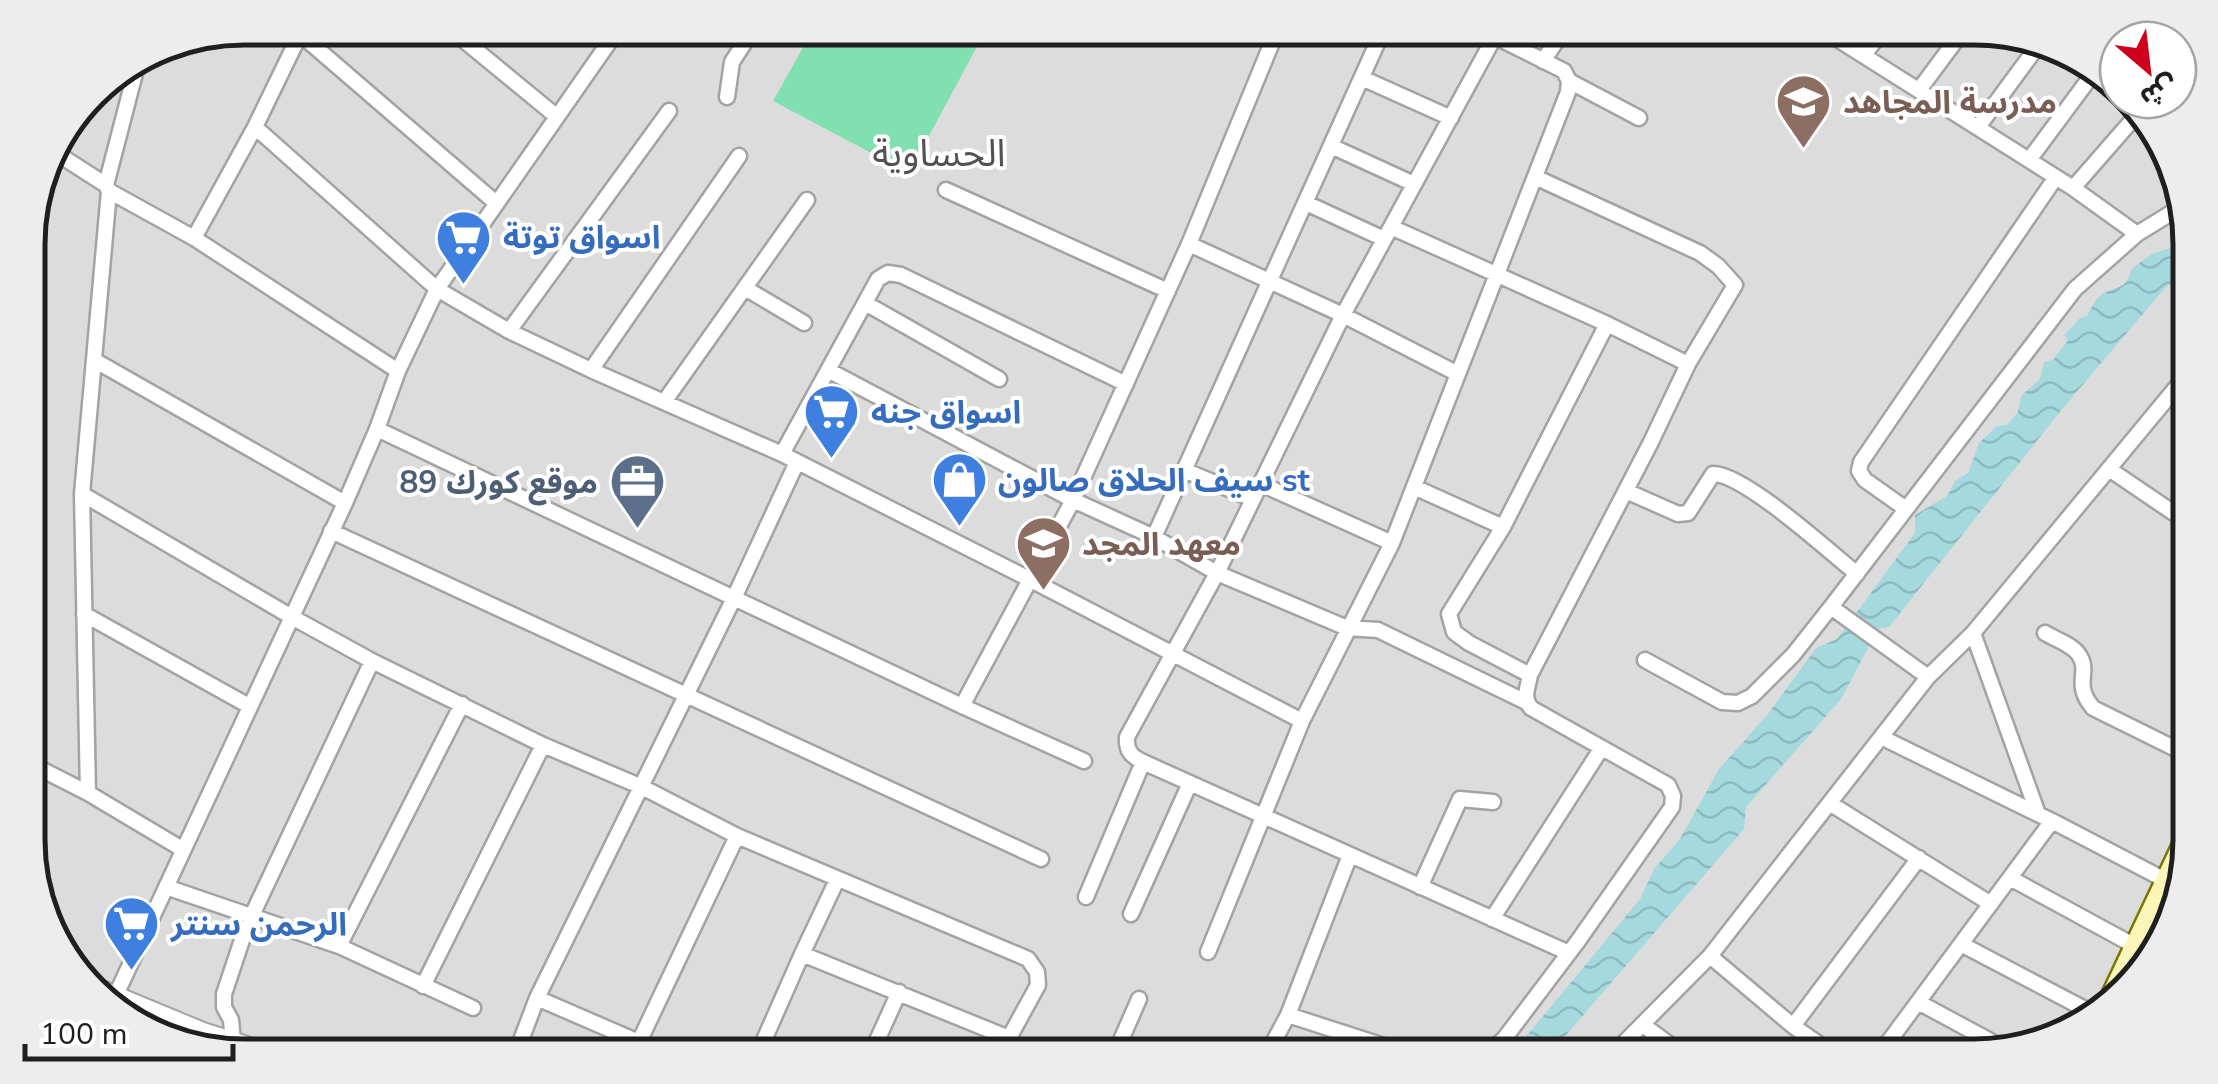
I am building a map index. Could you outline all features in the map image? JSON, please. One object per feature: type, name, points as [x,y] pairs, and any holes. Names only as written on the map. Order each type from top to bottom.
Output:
[{"type":"main road","points":[[2166,893],[2169,877]]},
{"type":"main road","points":[[2122,973],[2135,946],[2158,916]]},
{"type":"street","points":[[194,238],[295,45]]},
{"type":"street","points":[[318,45],[496,203]]},
{"type":"street","points":[[470,45],[556,116]]},
{"type":"street","points":[[117,993],[345,502],[437,288],[606,45]]},
{"type":"street","points":[[728,97],[732,62],[743,45]]},
{"type":"street","points":[[962,706],[1073,500],[1189,244],[1271,45]]},
{"type":"street","points":[[1154,537],[1377,45]]},
{"type":"street","points":[[1490,45],[1343,316],[1217,573],[1127,737],[1126,748],[1134,758],[1569,953]]},
{"type":"street","points":[[1208,952],[1302,721],[1392,543],[1568,92],[1569,81],[1564,71],[1513,45]]},
{"type":"street","points":[[1542,60],[1553,45]]},
{"type":"street","points":[[1848,45],[2073,188],[2137,234]]},
{"type":"street","points":[[1864,55],[1871,45]]},
{"type":"street","points":[[1919,90],[1952,45]]},
{"type":"street","points":[[1978,128],[2032,54]]},
{"type":"street","points":[[88,793],[82,494],[108,188],[134,78]]},
{"type":"street","points":[[1362,78],[1451,118]]},
{"type":"street","points":[[1569,81],[1640,118]]},
{"type":"street","points":[[2030,160],[2088,81]]},
{"type":"street","points":[[509,332],[669,111]]},
{"type":"street","points":[[2073,188],[2131,122]]},
{"type":"street","points":[[255,128],[437,288],[509,332],[782,454],[1302,721]]},
{"type":"street","points":[[1332,146],[1414,184]]},
{"type":"street","points":[[590,370],[739,156]]},
{"type":"street","points":[[65,159],[398,372]]},
{"type":"street","points":[[1906,509],[1866,480],[1859,471],[1861,462],[2056,177]]},
{"type":"street","points":[[1526,702],[1530,675],[1688,364],[1736,285],[1700,254],[1534,178]]},
{"type":"street","points":[[946,190],[1168,292]]},
{"type":"street","points":[[664,402],[806,200]]},
{"type":"street","points":[[1306,202],[1496,275],[1688,364]]},
{"type":"street","points":[[1644,660],[1722,702],[1738,703],[1752,696],[1793,655],[1832,607],[2075,289],[2137,234],[2170,214]]},
{"type":"street","points":[[1189,244],[1272,280],[1458,374]]},
{"type":"street","points":[[782,454],[878,279],[888,273],[901,275],[1126,384]]},
{"type":"street","points":[[744,288],[804,323]]},
{"type":"street","points":[[865,303],[999,379]]},
{"type":"street","points":[[1530,675],[1454,632],[1449,614],[1502,527],[1607,324]]},
{"type":"street","points":[[94,360],[345,502]]},
{"type":"street","points":[[828,370],[1217,573],[1348,628],[1378,630],[1526,702],[1668,785],[1672,806],[1505,1039]]},
{"type":"street","points":[[1629,1039],[1710,956],[1928,678],[1973,633],[2173,391]]},
{"type":"street","points":[[377,428],[1084,761]]},
{"type":"street","points":[[522,1039],[537,998],[798,462]]},
{"type":"street","points":[[2109,468],[2173,512]]},
{"type":"street","points":[[1184,470],[1257,492],[1392,543]]},
{"type":"street","points":[[1626,490],[1678,514],[1688,512],[1712,474],[1720,474],[1750,490],[1857,574]]},
{"type":"street","points":[[1414,487],[1502,527]]},
{"type":"street","points":[[82,494],[372,662],[642,787],[737,836],[1028,959],[1038,985],[1008,1038],[802,954]]},
{"type":"street","points":[[331,531],[1041,859]]},
{"type":"street","points":[[1832,607],[1928,678]]},
{"type":"street","points":[[84,614],[249,706]]},
{"type":"street","points":[[1973,633],[2045,817]]},
{"type":"street","points":[[2045,634],[2080,656],[2084,668],[2081,685],[2094,708],[2173,748]]},
{"type":"street","points":[[233,1038],[224,994],[246,928],[372,662]]},
{"type":"street","points":[[339,946],[462,704]]},
{"type":"street","points":[[1881,737],[2167,881]]},
{"type":"street","points":[[423,986],[543,744]]},
{"type":"street","points":[[1492,918],[1601,749]]},
{"type":"street","points":[[1086,897],[1143,762]]},
{"type":"street","points":[[45,772],[182,849]]},
{"type":"street","points":[[1132,914],[1190,783]]},
{"type":"street","points":[[1420,886],[1460,799],[1494,802]]},
{"type":"street","points":[[1831,804],[1991,904]]},
{"type":"street","points":[[1891,1039],[2010,878],[2045,817]]},
{"type":"street","points":[[641,1039],[737,836]]},
{"type":"street","points":[[1275,1039],[1350,854]]},
{"type":"street","points":[[1793,1026],[1919,858]]},
{"type":"street","points":[[2010,878],[2135,946]]},
{"type":"street","points":[[765,1039],[838,880]]},
{"type":"street","points":[[166,887],[339,946],[472,1008]]},
{"type":"street","points":[[1961,944],[2081,1007]]},
{"type":"street","points":[[1710,956],[1812,1039]]},
{"type":"street","points":[[878,1039],[899,992]]},
{"type":"street","points":[[537,998],[633,1039]]},
{"type":"street","points":[[1121,1039],[1139,999]]},
{"type":"street","points":[[1918,1002],[1987,1039]]},
{"type":"street","points":[[143,1011],[170,1024]]},
{"type":"street","points":[[1288,1015],[1362,1039]]},
{"type":"street","points":[[1643,1025],[1662,1039]]},
{"type":"shaded area","points":[[231,45],[1987,45],[2038,56],[2062,66],[2098,89],[2098,120],[2132,123],[2158,168],[2171,218],[2173,840],[2166,892],[2158,916],[2124,971],[2085,1005],[2038,1028],[1987,1039],[244,1039],[205,1035],[156,1018],[113,990],[79,951],[56,904],[47,866],[45,231],[60,168],[94,113],[133,79],[168,60]]},
{"type":"green space","points":[[804,45],[978,45],[909,173],[773,101]]},
{"type":"water","points":[[2171,248],[2173,282],[2063,408],[1889,627],[1878,629],[1841,699],[1746,807],[1744,829],[1563,1039],[1524,1039],[1640,899],[1654,869],[1680,839],[1719,769],[1768,714],[1816,648],[1837,639],[1915,533],[1915,515],[1947,496],[1955,481],[1968,473],[1979,443],[1997,426],[2007,425],[2018,412],[2021,396],[2040,379],[2044,362],[2053,360],[2068,340],[2064,335],[2087,316],[2099,297],[2124,284],[2131,269],[2152,254]]},
{"type":"place","name":"مدرسة المجاهد","points":[[1804,151]]},
{"type":"place","name":"اسواق توتة","points":[[464,286]]},
{"type":"place","name":"اسواق جنه","points":[[832,461]]},
{"type":"place","name":"سيف الحلاق صالون st","points":[[959,529]]},
{"type":"place","name":"موقع كورك 89","points":[[637,531]]},
{"type":"place","name":"معهد المجد","points":[[1043,593]]},
{"type":"place","name":"الرحمن سنتر","points":[[132,973]]},
{"type":"district","name":"الحساوية","points":[[939,153]]}]
